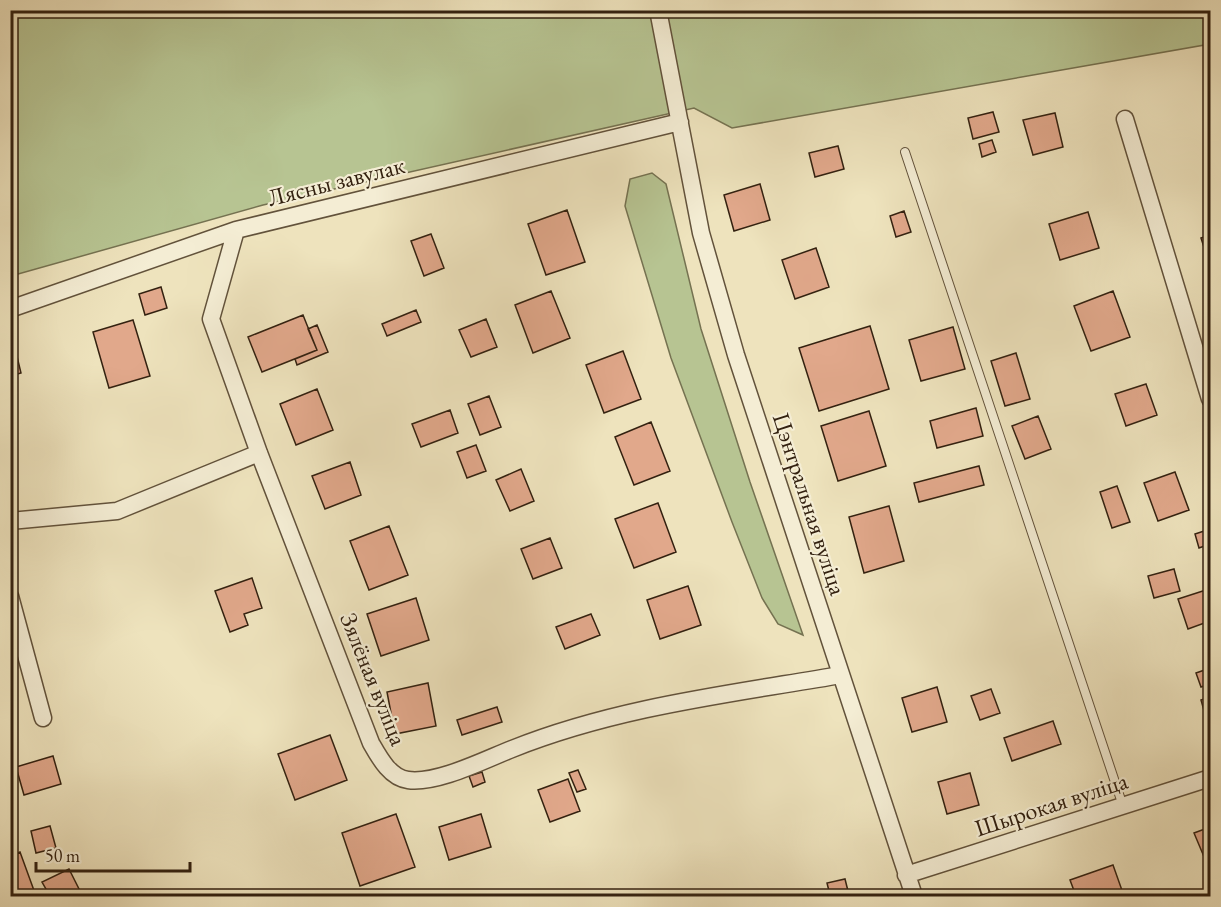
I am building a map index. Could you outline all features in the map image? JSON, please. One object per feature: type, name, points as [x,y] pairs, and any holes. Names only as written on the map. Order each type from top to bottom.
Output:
[{"type":"street","name":"Цэнтральная вуліца","points":[[658,10],[701,233],[736,355],[914,897]]},
{"type":"street","points":[[1125,119],[1210,399]]},
{"type":"street","name":"Лясны завулак","points":[[10,309],[236,230],[680,122]]},
{"type":"street","name":"Зялёная вуліца","points":[[236,230],[211,319],[259,453],[371,743],[385,767],[406,780],[439,777],[548,734],[640,709],[841,675]]},
{"type":"street","points":[[10,521],[117,511],[259,453]]},
{"type":"street","points":[[10,596],[43,718]]},
{"type":"street","name":"Шырокая вуліца","points":[[906,875],[1210,778]]},
{"type":"lane","points":[[905,152],[1123,806]]},
{"type":"green space","points":[[11,11],[1210,11],[1210,44],[732,128],[694,108],[263,205],[11,276]]},
{"type":"green space","points":[[652,173],[666,184],[701,329],[750,482],[803,635],[778,624],[762,598],[671,358],[625,206],[630,179]]},
{"type":"building","points":[[993,112],[999,132],[973,139],[968,118]]},
{"type":"building","points":[[1055,113],[1063,147],[1033,155],[1023,120]]},
{"type":"building","points":[[992,140],[996,152],[982,157],[979,144]]},
{"type":"building","points":[[838,146],[844,169],[815,177],[809,153]]},
{"type":"building","points":[[760,184],[770,220],[734,231],[724,195]]},
{"type":"building","points":[[567,210],[585,262],[546,275],[528,224]]},
{"type":"building","points":[[904,211],[911,232],[896,237],[890,216]]},
{"type":"building","points":[[1088,212],[1099,248],[1060,260],[1049,224]]},
{"type":"building","points":[[431,234],[444,268],[424,276],[411,241]]},
{"type":"building","points":[[1210,235],[1210,266],[1201,238]]},
{"type":"building","points":[[816,248],[829,287],[795,299],[782,260]]},
{"type":"building","points":[[161,287],[167,308],[145,315],[139,294]]},
{"type":"building","points":[[551,291],[570,338],[533,353],[515,305]]},
{"type":"building","points":[[1113,291],[1130,337],[1091,351],[1074,306]]},
{"type":"building","points":[[416,310],[421,322],[387,336],[382,324]]},
{"type":"building","points":[[303,315],[317,350],[262,372],[248,337]]},
{"type":"building","points":[[486,319],[497,347],[471,357],[459,330]]},
{"type":"building","points":[[133,320],[150,376],[109,388],[93,332]]},
{"type":"building","points":[[317,325],[328,352],[297,365],[295,359],[317,350],[308,329]]},
{"type":"building","points":[[870,326],[889,389],[819,411],[799,348]]},
{"type":"building","points":[[953,327],[965,369],[921,381],[909,340]]},
{"type":"building","points":[[10,340],[13,340],[21,373],[10,376]]},
{"type":"building","points":[[623,351],[641,399],[604,413],[586,365]]},
{"type":"building","points":[[1016,353],[1030,399],[1005,406],[991,361]]},
{"type":"building","points":[[1146,384],[1157,415],[1126,426],[1115,394]]},
{"type":"building","points":[[317,389],[333,430],[296,445],[280,404]]},
{"type":"building","points":[[489,396],[501,427],[480,435],[468,404]]},
{"type":"building","points":[[976,408],[983,436],[937,448],[930,421]]},
{"type":"building","points":[[450,410],[458,433],[421,447],[412,424]]},
{"type":"building","points":[[869,411],[886,466],[838,481],[821,426]]},
{"type":"building","points":[[1038,416],[1051,449],[1025,459],[1012,426]]},
{"type":"building","points":[[651,422],[670,471],[634,485],[615,437]]},
{"type":"building","points":[[476,445],[486,471],[467,478],[457,452]]},
{"type":"building","points":[[350,462],[361,495],[325,509],[312,476]]},
{"type":"building","points":[[979,466],[984,485],[919,502],[914,483]]},
{"type":"building","points":[[521,469],[534,501],[510,511],[496,480]]},
{"type":"building","points":[[1175,472],[1189,510],[1158,521],[1144,483]]},
{"type":"building","points":[[1117,486],[1130,522],[1112,528],[1100,492]]},
{"type":"building","points":[[658,503],[676,552],[634,568],[615,519]]},
{"type":"building","points":[[889,506],[904,561],[864,573],[849,517]]},
{"type":"building","points":[[389,526],[408,575],[369,590],[350,541]]},
{"type":"building","points":[[1210,529],[1210,544],[1199,548],[1195,534]]},
{"type":"building","points":[[550,538],[562,568],[533,579],[521,549]]},
{"type":"building","points":[[1174,569],[1180,591],[1154,598],[1148,576]]},
{"type":"building","points":[[252,578],[262,608],[244,614],[248,625],[230,632],[215,591]]},
{"type":"building","points":[[688,586],[701,625],[660,639],[647,600]]},
{"type":"building","points":[[1209,589],[1210,621],[1188,629],[1178,599]]},
{"type":"building","points":[[416,598],[429,640],[381,656],[367,614]]},
{"type":"building","points":[[591,614],[600,635],[565,649],[556,627]]},
{"type":"building","points":[[1210,668],[1210,684],[1201,687],[1196,673]]},
{"type":"building","points":[[428,683],[436,726],[395,734],[387,692]]},
{"type":"building","points":[[937,687],[947,722],[912,732],[902,698]]},
{"type":"building","points":[[991,689],[1000,713],[980,720],[971,696]]},
{"type":"building","points":[[1210,697],[1210,732],[1201,700]]},
{"type":"building","points":[[497,707],[502,722],[462,735],[457,720]]},
{"type":"building","points":[[1053,721],[1061,744],[1012,761],[1004,738]]},
{"type":"building","points":[[330,735],[347,780],[295,800],[278,754]]},
{"type":"building","points":[[53,756],[61,784],[24,795],[16,767]]},
{"type":"building","points":[[578,770],[586,789],[577,792],[569,773]]},
{"type":"building","points":[[482,772],[485,782],[473,787],[469,776]]},
{"type":"building","points":[[970,773],[979,805],[947,814],[938,782]]},
{"type":"building","points":[[568,779],[580,811],[550,822],[538,790]]},
{"type":"building","points":[[396,814],[415,867],[360,886],[342,833]]},
{"type":"building","points":[[481,814],[491,847],[449,860],[439,827]]},
{"type":"building","points":[[50,826],[56,848],[36,853],[31,831]]},
{"type":"building","points":[[1210,827],[1210,871],[1194,833]]},
{"type":"building","points":[[20,852],[36,896],[20,896],[10,872],[10,856]]},
{"type":"building","points":[[1113,865],[1124,896],[1076,896],[1070,880]]},
{"type":"building","points":[[69,869],[80,891],[69,896],[50,896],[42,882]]},
{"type":"building","points":[[845,879],[848,891],[830,895],[827,883]]}]
